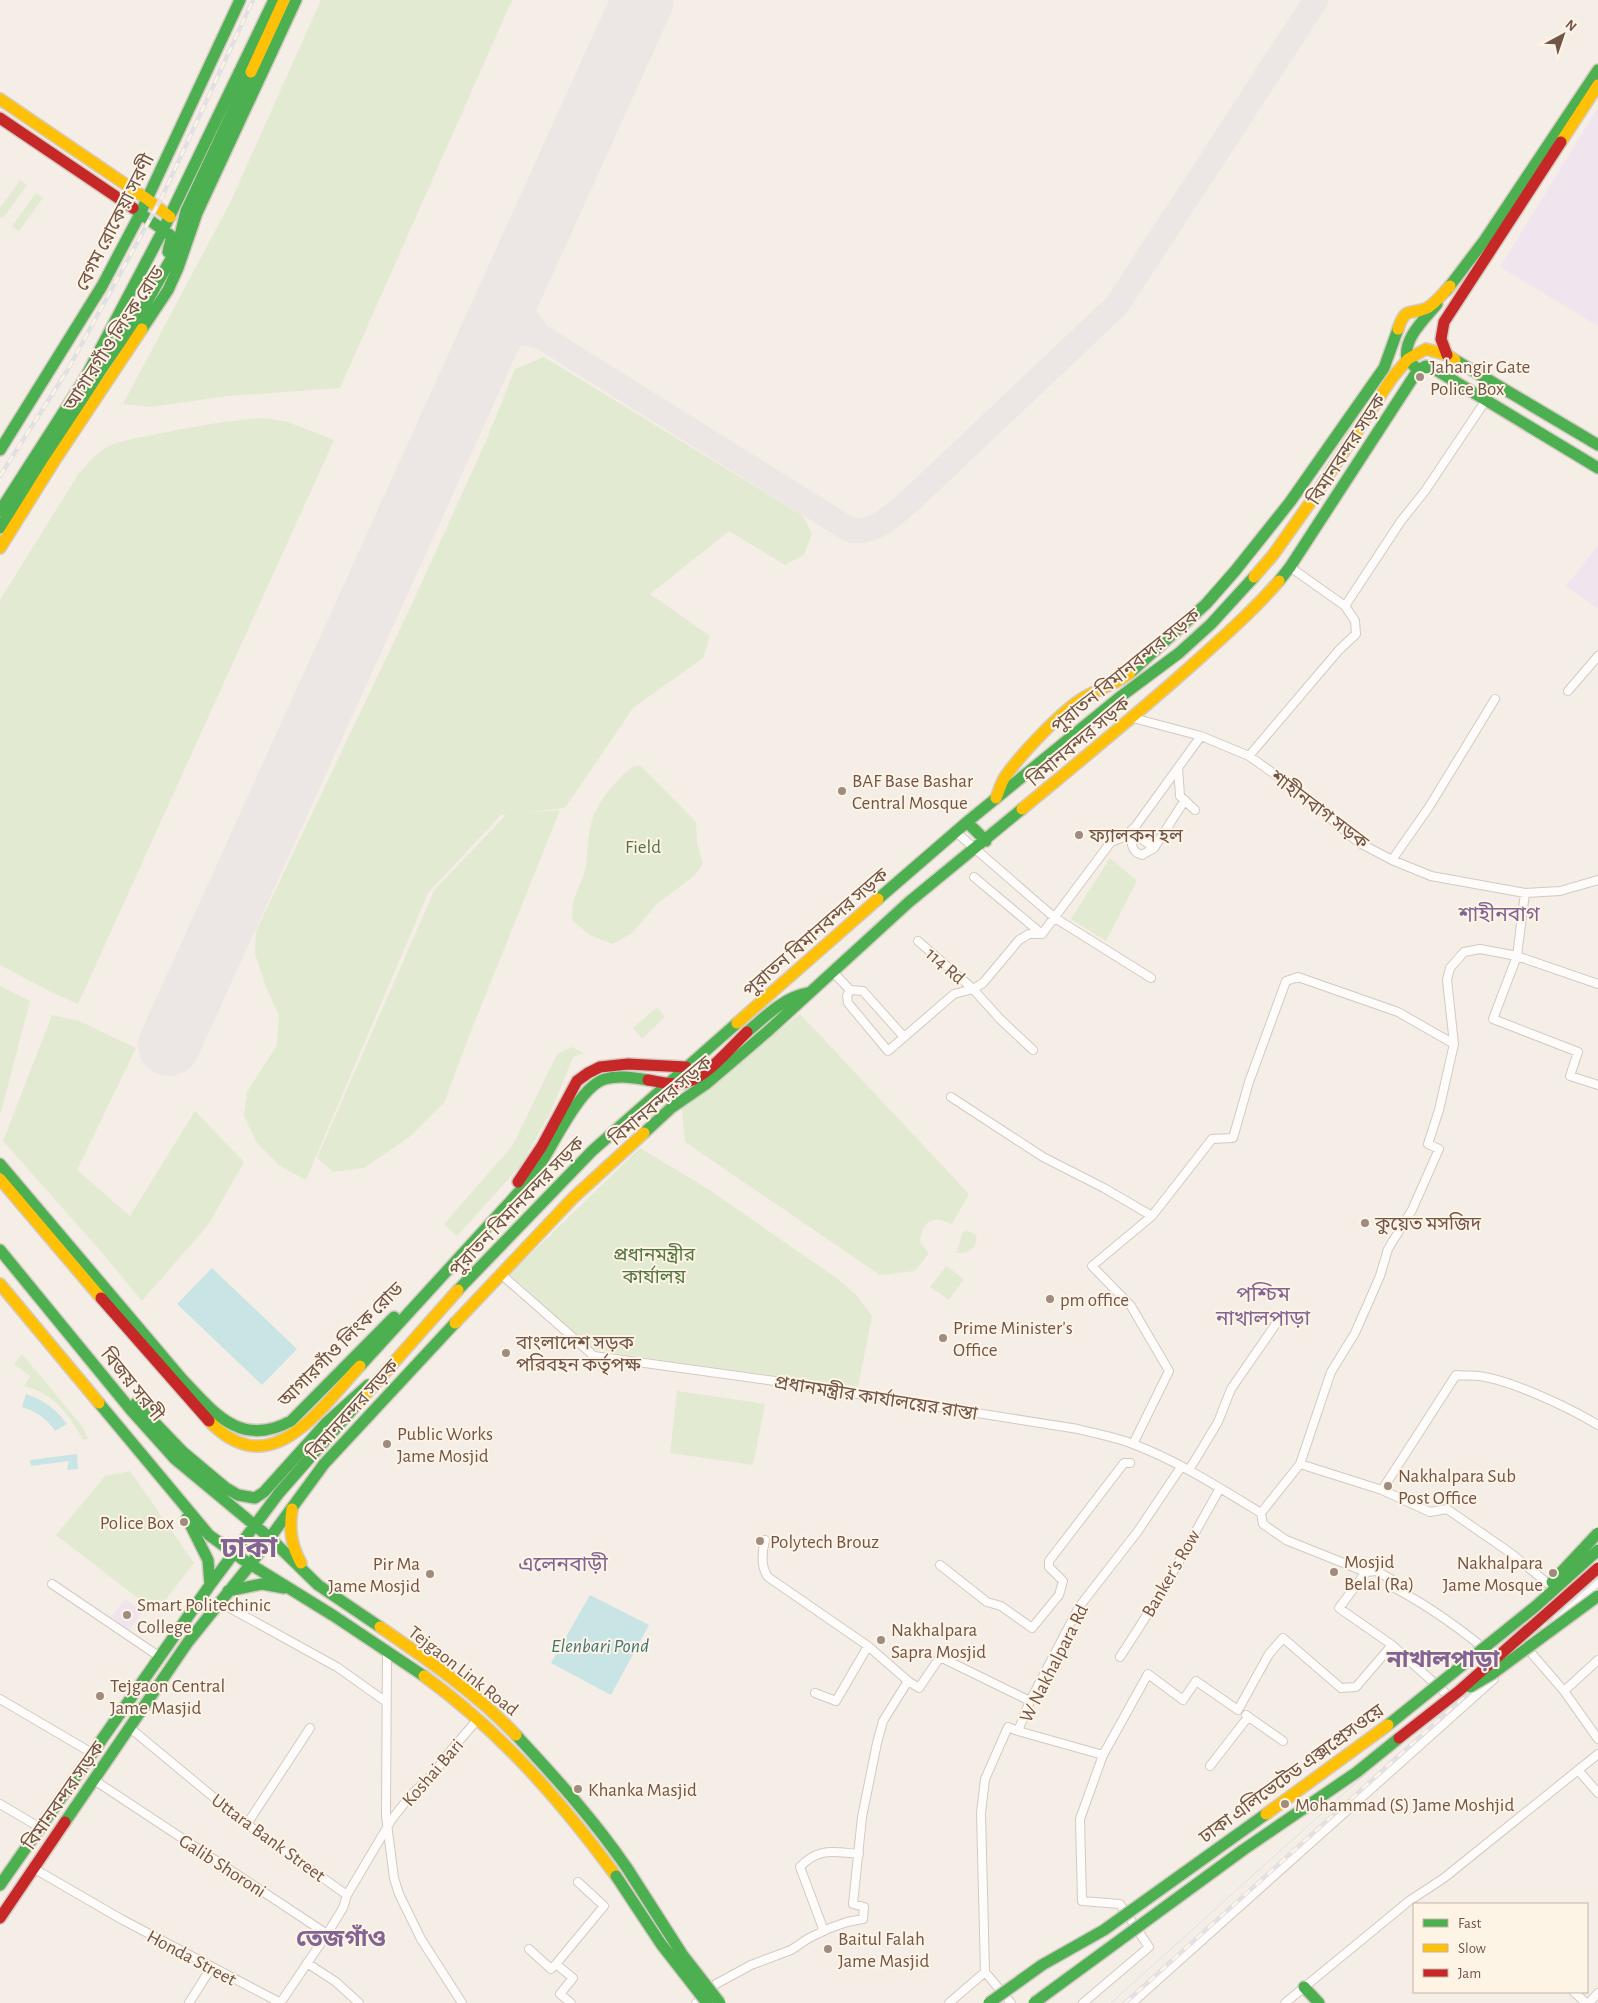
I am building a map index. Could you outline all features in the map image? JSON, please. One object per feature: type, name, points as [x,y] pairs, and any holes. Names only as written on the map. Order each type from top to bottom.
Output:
[{"type":"main road","name":"বেগম রোকেয়া সরণী","points":[[0,450],[102,286],[148,199],[240,0]]},
{"type":"main road","points":[[0,511],[84,380],[170,217],[274,0]]},
{"type":"main road","name":"আগারগাঁও লিংক রোড","points":[[0,528],[103,367],[130,331],[172,257],[178,244],[186,210],[284,0]]},
{"type":"main road","name":"আগারগাঁও লিংক রোড","points":[[0,548],[58,455],[168,290],[178,268],[197,213],[296,0]]},
{"type":"main road","points":[[996,798],[1004,779],[1018,760],[1072,707],[1088,695],[1120,681],[1206,604],[1290,502],[1384,368],[1416,331],[1484,241],[1598,70]]},
{"type":"main road","name":"বিমানবন্দর সড়ক","points":[[0,1918],[188,1642],[250,1565],[337,1448],[573,1198],[671,1108],[706,1084],[909,902],[986,841],[1133,718],[1230,632],[1265,597],[1290,567],[1422,368],[1429,349],[1444,322],[1598,85]]},
{"type":"main road","points":[[0,99],[148,199],[170,217]]},
{"type":"main road","points":[[0,118],[170,235],[172,240],[170,248],[103,367]]},
{"type":"main road","points":[[84,175],[93,162]]},
{"type":"main road","points":[[1384,368],[1392,350],[1402,317],[1409,312],[1428,308],[1450,286]]},
{"type":"main road","points":[[1444,322],[1440,339],[1442,348],[1447,355]]},
{"type":"main road","points":[[1416,331],[1406,351],[1408,359],[1422,368],[1436,370],[1598,468]]},
{"type":"main road","points":[[1429,349],[1447,355],[1598,445]]},
{"type":"main road","name":"পুরাতন বিমানবন্দর সড়ক","points":[[234,1554],[287,1483],[387,1369],[445,1304],[593,1150],[668,1082],[967,822],[1114,702],[1178,653],[1210,624],[1247,586],[1273,555],[1312,500],[1392,378],[1408,359],[1429,349]]},
{"type":"main road","points":[[967,822],[986,841]]},
{"type":"main road","name":"বিমানবন্দর সড়ক","points":[[668,1082],[680,1083],[695,1078],[784,1002],[795,995],[808,993]]},
{"type":"main road","name":"আগারগাঁও লিংক রোড","points":[[0,1164],[179,1374],[212,1408],[234,1425],[246,1430],[264,1432],[278,1429],[291,1421],[395,1315],[504,1199],[522,1177],[542,1146],[582,1075],[602,1066],[616,1064],[686,1067]]},
{"type":"main road","name":"আগারগাঁও লিংক রোড","points":[[0,1179],[198,1410],[237,1442],[252,1446],[264,1446],[284,1441],[302,1428],[509,1204],[539,1167],[583,1096],[592,1085],[600,1080],[639,1077],[668,1082]]},
{"type":"main road","points":[[657,1093],[671,1108]]},
{"type":"main road","points":[[627,1120],[642,1135]]},
{"type":"main road","name":"বিজয় সরণী","points":[[0,1250],[153,1435],[176,1459],[255,1525]]},
{"type":"main road","name":"বিজয় সরণী","points":[[0,1284],[209,1535],[234,1554]]},
{"type":"main road","points":[[121,1396],[137,1404],[183,1452],[226,1488],[238,1495],[255,1498],[264,1492],[327,1422],[387,1369]]},
{"type":"main road","points":[[172,1492],[208,1560],[210,1585]]},
{"type":"main road","points":[[293,1506],[289,1524],[290,1537],[296,1555],[318,1585]]},
{"type":"main road","name":"Tejgaon Link Road","points":[[255,1525],[318,1585],[406,1645],[488,1707],[517,1735],[604,1834],[664,1928],[694,1971],[720,2003]]},
{"type":"main road","points":[[1536,1606],[1557,1576],[1598,1534]]},
{"type":"main road","name":"ঢাকা এলিভেটেড এক্সপ্রেসওয়ে","points":[[989,2003],[1055,1957],[1104,1930],[1369,1740],[1536,1606],[1598,1549]]},
{"type":"main road","name":"বিমানবন্দর সড়ক","points":[[2,1877],[234,1554]]},
{"type":"main road","name":"Tejgaon Link Road","points":[[234,1554],[307,1598],[414,1668],[478,1719],[502,1741],[570,1816],[616,1876],[661,1944],[707,1999]]},
{"type":"main road","name":"ঢাকা এলিভেটেড এক্সপ্রেসওয়ে","points":[[1034,2003],[1244,1850],[1357,1772],[1459,1691],[1598,1568]]},
{"type":"main road","points":[[228,1591],[262,1584],[283,1588],[307,1598]]},
{"type":"main road","points":[[1459,1691],[1477,1684],[1492,1674],[1598,1596]]},
{"type":"main road","points":[[478,1719],[488,1707]]},
{"type":"main road","points":[[1304,1987],[1319,2003]]},
{"type":"street","points":[[1345,606],[1401,521],[1425,490],[1482,406]]},
{"type":"street","points":[[1249,756],[1339,650],[1356,634],[1355,621],[1345,606],[1290,567]]},
{"type":"street","points":[[1568,691],[1598,656]]},
{"type":"street","points":[[1392,860],[1429,807],[1495,699]]},
{"type":"street","name":"শাহীনবাগ সড়ক","points":[[1133,718],[1200,736],[1249,756],[1300,792],[1358,842],[1392,860],[1432,876],[1525,893],[1560,891],[1598,880]]},
{"type":"street","points":[[1042,934],[1111,842],[1132,832],[1200,736]]},
{"type":"street","points":[[1178,768],[1180,796],[1195,810]]},
{"type":"street","points":[[1132,832],[1133,850],[1142,855],[1154,848],[1185,800]]},
{"type":"street","points":[[957,832],[1055,918],[1150,978]]},
{"type":"street","points":[[1132,832],[1154,848]]},
{"type":"street","points":[[974,877],[1042,934]]},
{"type":"street","points":[[1525,893],[1517,956],[1493,1019],[1578,1052],[1570,1076],[1598,1085]]},
{"type":"street","points":[[850,990],[847,996],[848,1003],[888,1051],[954,994],[973,989],[983,983],[1019,940],[1029,934],[1042,934]]},
{"type":"street","name":"114 Rd","points":[[918,941],[973,989],[1000,1019],[1033,1050]]},
{"type":"street","points":[[1506,1668],[1448,1620],[1418,1600],[1393,1587],[1391,1579],[1376,1571],[1366,1572],[1286,1540],[1263,1524],[1261,1513],[1300,1464],[1331,1372],[1354,1333],[1380,1276],[1388,1249],[1412,1210],[1439,1149],[1428,1144],[1439,1110],[1454,1044],[1446,980],[1453,963],[1464,952],[1480,949],[1517,956],[1598,984]]},
{"type":"street","points":[[832,971],[850,990],[863,991],[904,1037]]},
{"type":"street","points":[[1133,1444],[1169,1371],[1131,1306],[1092,1266],[1152,1216],[1212,1140],[1232,1138],[1249,1082],[1286,981],[1298,977],[1398,1012],[1454,1044]]},
{"type":"street","points":[[951,1097],[1043,1157],[1104,1188],[1152,1216]]},
{"type":"street","name":"প্রধানমন্ত্রীর কার্যালয়ের রাস্তা","points":[[502,1275],[594,1356],[776,1381],[1078,1429],[1133,1444],[1185,1469],[1261,1513]]},
{"type":"street","name":"W Nakhalpara Rd","points":[[985,1972],[980,1835],[985,1779],[1008,1727],[1018,1731],[1030,1701],[1079,1607],[1185,1469],[1218,1422],[1231,1389],[1280,1318]]},
{"type":"street","points":[[1382,1490],[1456,1375],[1479,1376],[1506,1383],[1543,1398],[1598,1425]]},
{"type":"street","points":[[940,1565],[987,1602],[1001,1606],[1032,1628],[1059,1595],[1063,1581],[1049,1567],[1049,1561],[1124,1463],[1130,1463]]},
{"type":"street","points":[[1300,1464],[1382,1490],[1430,1512],[1447,1509],[1512,1554],[1553,1589]]},
{"type":"street","name":"Banker's Row","points":[[1120,1657],[1162,1590],[1220,1488]]},
{"type":"street","points":[[765,1540],[762,1557],[764,1569],[768,1577],[868,1646],[908,1681],[919,1688],[940,1657],[1030,1701]]},
{"type":"street","points":[[1485,1650],[1598,1549]]},
{"type":"street","points":[[1366,1572],[1339,1608],[1392,1645],[1443,1689],[1460,1708]]},
{"type":"street","points":[[1132,2003],[1506,1668],[1598,1582]]},
{"type":"street","points":[[52,1584],[160,1657]]},
{"type":"street","points":[[219,1602],[337,1667],[386,1702]]},
{"type":"street","points":[[1238,1710],[1269,1654],[1283,1638],[1341,1688],[1356,1688],[1392,1645]]},
{"type":"street","points":[[815,1693],[836,1701],[868,1646]]},
{"type":"street","points":[[1527,1648],[1564,1691],[1598,1739]]},
{"type":"street","points":[[387,1650],[387,1826],[394,1878],[399,1894],[421,1939],[462,2003]]},
{"type":"street","points":[[1564,1691],[1598,1660]]},
{"type":"street","points":[[1083,2003],[1149,1947],[1120,1904],[1082,1900],[1080,1819],[1103,1755],[1148,1674],[1183,1700],[1196,1681],[1283,1741]]},
{"type":"street","points":[[696,2003],[707,1999],[716,1984],[751,1964],[792,1950],[809,1938],[824,1931],[847,1922],[863,1919],[864,1907],[853,1904],[862,1817],[883,1721],[908,1681]]},
{"type":"street","points":[[0,1699],[92,1752]]},
{"type":"street","points":[[1210,1766],[1248,1717]]},
{"type":"street","name":"Koshai Bari","points":[[387,1826],[411,1795],[434,1773],[478,1719]]},
{"type":"street","name":"Uttara Bank Street","points":[[130,1728],[247,1824],[347,1894]]},
{"type":"street","points":[[247,1824],[310,1728]]},
{"type":"street","points":[[1018,1731],[1103,1755]]},
{"type":"street","points":[[1285,2003],[1409,1901],[1444,1878],[1598,1754]]},
{"type":"street","points":[[1578,1770],[1598,1793]]},
{"type":"street","name":"Galib Shoroni","points":[[94,1780],[327,1934]]},
{"type":"street","points":[[0,1804],[39,1828]]},
{"type":"street","points":[[327,1934],[343,1908],[347,1894],[387,1826]]},
{"type":"street","points":[[824,1931],[800,1867],[809,1857],[827,1851],[858,1854]]},
{"type":"street","name":"Honda Street","points":[[33,1868],[211,1968],[281,2002],[327,1934]]},
{"type":"street","points":[[529,1949],[551,1969],[604,1906],[578,1882]]},
{"type":"street","points":[[307,1963],[336,1982],[359,2003]]},
{"type":"street","points":[[556,1964],[573,1978],[560,1994],[571,2003]]},
{"type":"street","points":[[189,2003],[211,1968]]},
{"type":"street","points":[[949,2003],[985,1972],[1011,2003]]},
{"type":"street","points":[[1575,1993],[1587,2003],[1598,1993]]},
{"type":"street","points":[[707,1999],[714,2003]]},
{"type":"shaded area","points":[[1598,107],[1598,326],[1500,267]]},
{"type":"shaded area","points":[[1598,545],[1598,609],[1566,586]]},
{"type":"shaded area","name":"Smart Politechinic College","points":[[125,1599],[143,1612],[129,1630],[111,1617]]},
{"type":"green space","points":[[321,0],[512,0],[340,388],[228,396],[150,407],[123,404],[230,203]]},
{"type":"green space","points":[[20,180],[27,185],[3,218],[0,217],[0,208]]},
{"type":"green space","points":[[36,193],[43,198],[19,231],[12,226]]},
{"type":"green space","points":[[544,357],[802,515],[812,533],[804,555],[785,565],[729,531],[650,594],[710,636],[703,658],[633,708],[565,808],[522,813],[560,810],[444,1103],[412,1135],[364,1168],[333,1172],[317,1158],[435,889],[506,815],[501,815],[428,893],[306,1180],[280,1166],[257,1143],[244,1116],[247,1092],[277,1045],[279,1016],[265,984],[255,954],[256,931],[412,604],[486,441],[515,369]]},
{"type":"green space","points":[[262,418],[285,421],[334,440],[78,1004],[0,965],[0,600],[79,473],[104,449],[121,442],[166,432],[220,422]]},
{"type":"green space","name":"Field","points":[[634,766],[641,766],[696,822],[697,844],[703,864],[694,876],[658,903],[632,933],[613,944],[590,935],[573,921],[572,907],[585,870],[589,833],[596,810],[613,785]]},
{"type":"green space","points":[[1110,858],[1137,881],[1106,941],[1071,919]]},
{"type":"green space","points":[[0,986],[30,1001],[1,1112],[0,1112]]},
{"type":"green space","points":[[657,1007],[665,1017],[642,1039],[633,1028]]},
{"type":"green space","points":[[800,1014],[969,1194],[952,1224],[934,1220],[929,1222],[923,1229],[920,1243],[929,1253],[915,1271],[880,1275],[685,1142],[682,1109]]},
{"type":"green space","points":[[52,1015],[79,1021],[136,1048],[77,1170],[130,1216],[195,1111],[244,1162],[208,1225],[142,1301],[98,1248],[3,1141]]},
{"type":"green space","points":[[572,1047],[584,1053],[573,1057],[551,1111],[522,1164],[457,1236],[444,1224],[513,1145],[557,1054]]},
{"type":"green space","name":"প্রধানমন্ত্রীর কার্যালয়","points":[[640,1148],[708,1189],[838,1279],[858,1297],[872,1316],[858,1387],[591,1349],[510,1274]]},
{"type":"green space","points":[[968,1231],[976,1235],[974,1247],[968,1251],[956,1253],[963,1232]]},
{"type":"green space","points":[[946,1266],[964,1279],[949,1300],[930,1287]]},
{"type":"green space","points":[[22,1354],[82,1426],[88,1438],[83,1440],[60,1406],[44,1394],[24,1386],[30,1376],[14,1364]]},
{"type":"green space","points":[[677,1391],[765,1404],[753,1465],[670,1453]]},
{"type":"green space","points":[[130,1471],[194,1563],[156,1612],[56,1535],[105,1476]]},
{"type":"water","points":[[212,1268],[297,1349],[262,1385],[177,1304]]},
{"type":"water","points":[[26,1394],[49,1406],[67,1424],[55,1431],[41,1416],[22,1407]]},
{"type":"water","points":[[77,1454],[78,1469],[67,1470],[69,1461],[31,1466],[30,1460]]},
{"type":"water","name":"Elenbari Pond","points":[[590,1595],[649,1625],[611,1695],[551,1663]]},
{"type":"taxiway","points":[[486,346],[498,337],[505,335],[525,333],[540,336],[850,530],[869,529],[877,526],[893,516],[914,497],[1117,305],[1316,0]]},
{"type":"taxiway","points":[[516,279],[516,287],[522,310],[540,336]]},
{"type":"runway","points":[[169,1045],[643,0]]},
{"type":"tram line","points":[[1111,2003],[1598,1565]]},
{"type":"railway","points":[[0,476],[67,371],[162,197],[253,0]]},
{"type":"railway","points":[[1125,2003],[1598,1576]]},
{"type":"traffic: fast","points":[[0,450],[102,286],[140,214],[240,0]]},
{"type":"traffic: fast","points":[[0,511],[84,380],[163,230],[274,0]]},
{"type":"traffic: fast","points":[[142,329],[168,290],[178,268],[197,213],[296,0]]},
{"type":"traffic: fast","points":[[1446,291],[1484,241],[1598,70]]},
{"type":"traffic: fast","points":[[0,528],[103,367],[139,316],[172,257],[178,244],[186,211],[251,72]]},
{"type":"traffic: fast","points":[[133,208],[170,235],[168,252]]},
{"type":"traffic: fast","points":[[1418,370],[1407,359],[1408,344],[1416,329],[1437,304]]},
{"type":"traffic: fast","points":[[1130,673],[1206,604],[1290,502],[1384,368],[1398,329]]},
{"type":"traffic: fast","points":[[1455,360],[1598,445]]},
{"type":"traffic: fast","points":[[1279,581],[1418,370],[1426,366],[1436,370],[1598,468]]},
{"type":"traffic: fast","points":[[878,899],[967,822],[1120,697],[1179,653],[1211,624],[1254,577]]},
{"type":"traffic: fast","points":[[644,1133],[671,1108],[706,1084],[768,1031],[909,902],[1022,809]]},
{"type":"traffic: fast","points":[[967,822],[986,841]]},
{"type":"traffic: fast","points":[[747,1032],[783,1003],[808,993]]},
{"type":"traffic: fast","points":[[458,1290],[593,1150],[737,1023]]},
{"type":"traffic: fast","points":[[360,1366],[529,1181],[584,1095],[605,1079],[621,1077],[648,1080]]},
{"type":"traffic: fast","points":[[0,1164],[182,1379],[218,1415],[243,1429],[258,1431],[291,1421],[394,1317]]},
{"type":"traffic: fast","points":[[0,1250],[131,1410],[175,1459],[270,1538],[318,1585],[380,1627]]},
{"type":"traffic: fast","points":[[65,1822],[188,1642],[250,1565],[324,1464],[455,1323]]},
{"type":"traffic: fast","points":[[136,1403],[183,1452],[226,1488],[238,1495],[255,1498],[264,1492],[327,1422],[368,1385]]},
{"type":"traffic: fast","points":[[99,1403],[209,1535],[245,1561],[334,1616],[424,1676]]},
{"type":"traffic: fast","points":[[0,1885],[210,1585],[279,1493],[357,1404]]},
{"type":"traffic: fast","points":[[187,1518],[208,1560],[210,1585]]},
{"type":"traffic: fast","points":[[1552,1582],[1598,1533]]},
{"type":"traffic: fast","points":[[1388,1725],[1536,1606],[1598,1550]]},
{"type":"traffic: fast","points":[[228,1591],[262,1584],[284,1588]]},
{"type":"traffic: fast","points":[[1470,1687],[1492,1674],[1598,1596]]},
{"type":"traffic: fast","points":[[516,1735],[574,1800],[627,1868]]},
{"type":"traffic: fast","points":[[1034,2003],[1243,1850],[1357,1772],[1399,1738]]},
{"type":"traffic: fast","points":[[989,2003],[1042,1965],[1104,1930],[1266,1814]]},
{"type":"traffic: fast","points":[[627,1868],[682,1954],[720,2003]]},
{"type":"traffic: fast","points":[[616,1876],[661,1944],[707,2003]]},
{"type":"traffic: fast","points":[[1304,1987],[1319,2003]]},
{"type":"traffic: slow","points":[[251,72],[284,0]]},
{"type":"traffic: slow","points":[[1561,142],[1598,85]]},
{"type":"traffic: slow","points":[[0,99],[147,199],[170,217]]},
{"type":"traffic: slow","points":[[1398,329],[1406,314],[1427,308],[1450,286]]},
{"type":"traffic: slow","points":[[0,548],[53,463],[142,329]]},
{"type":"traffic: slow","points":[[1254,577],[1273,555],[1312,500],[1392,378],[1408,359],[1426,349],[1447,355],[1455,360]]},
{"type":"traffic: slow","points":[[1022,809],[1191,666],[1247,614],[1279,581]]},
{"type":"traffic: slow","points":[[996,798],[1004,779],[1012,768],[1061,715],[1086,696],[1118,681],[1130,673]]},
{"type":"traffic: slow","points":[[737,1023],[878,899]]},
{"type":"traffic: slow","points":[[455,1323],[573,1198],[644,1133]]},
{"type":"traffic: slow","points":[[0,1179],[101,1298]]},
{"type":"traffic: slow","points":[[0,1284],[99,1403]]},
{"type":"traffic: slow","points":[[357,1404],[458,1290]]},
{"type":"traffic: slow","points":[[209,1421],[232,1439],[253,1446],[273,1444],[292,1434],[311,1419],[360,1366]]},
{"type":"traffic: slow","points":[[292,1509],[292,1537],[301,1563]]},
{"type":"traffic: slow","points":[[380,1627],[468,1691],[516,1735]]},
{"type":"traffic: slow","points":[[424,1676],[452,1697],[528,1768],[616,1876]]},
{"type":"traffic: slow","points":[[1266,1814],[1388,1725]]},
{"type":"traffic: jam","points":[[0,118],[133,208]]},
{"type":"traffic: jam","points":[[1447,355],[1441,339],[1444,322],[1561,142]]},
{"type":"traffic: jam","points":[[648,1080],[677,1084],[695,1079],[719,1060],[747,1032]]},
{"type":"traffic: jam","points":[[518,1182],[542,1146],[577,1081],[588,1073],[600,1067],[628,1064],[686,1067]]},
{"type":"traffic: jam","points":[[101,1298],[209,1421]]},
{"type":"traffic: jam","points":[[1399,1738],[1459,1691],[1598,1568]]},
{"type":"traffic: jam","points":[[0,1918],[65,1822]]},
{"type":"place","name":"Jahangir Gate Police Box","points":[[1420,377]]},
{"type":"place","name":"BAF Base Bashar Central Mosque","points":[[842,791]]},
{"type":"place","name":"ফ্যালকন হল","points":[[1079,835]]},
{"type":"place","name":"কুয়েত মসজিদ","points":[[1365,1223]]},
{"type":"place","name":"pm office","points":[[1050,1299]]},
{"type":"place","name":"Prime Minister's Office","points":[[943,1338]]},
{"type":"place","name":"বাংলাদেশ সড়ক পরিবহন কর্তৃপক্ষ","points":[[506,1353]]},
{"type":"place","name":"Public Works Jame Mosjid","points":[[387,1444]]},
{"type":"place","name":"Nakhalpara Sub Post Office","points":[[1388,1486]]},
{"type":"place","name":"Police Box","points":[[184,1522]]},
{"type":"place","name":"Polytech Brouz","points":[[760,1541]]},
{"type":"place","name":"Mosjid Belal (Ra)","points":[[1334,1572]]},
{"type":"place","name":"Nakhalpara Jame Mosque","points":[[1553,1573]]},
{"type":"place","name":"Pir Ma Jame Mosjid","points":[[430,1574]]},
{"type":"place","name":"Smart Politechinic College","points":[[127,1615]]},
{"type":"place","name":"Nakhalpara Sapra Mosjid","points":[[881,1640]]},
{"type":"place","name":"Tejgaon Central Jame Masjid","points":[[100,1696]]},
{"type":"place","name":"Khanka Masjid","points":[[578,1789]]},
{"type":"place","name":"Mohammad (S) Jame Moshjid","points":[[1285,1804]]},
{"type":"place","name":"Baitul Falah Jame Masjid","points":[[828,1949]]},
{"type":"district","name":"শাহীনবাগ","points":[[1499,914]]},
{"type":"district","name":"পশ্চিম নাখালপাড়া","points":[[1263,1306]]},
{"type":"district","name":"ঢাকা","points":[[249,1547]]},
{"type":"district","name":"এলেনবাড়ী","points":[[563,1564]]},
{"type":"district","name":"নাখালপাড়া","points":[[1443,1659]]},
{"type":"district","name":"তেজগাঁও","points":[[341,1938]]}]
